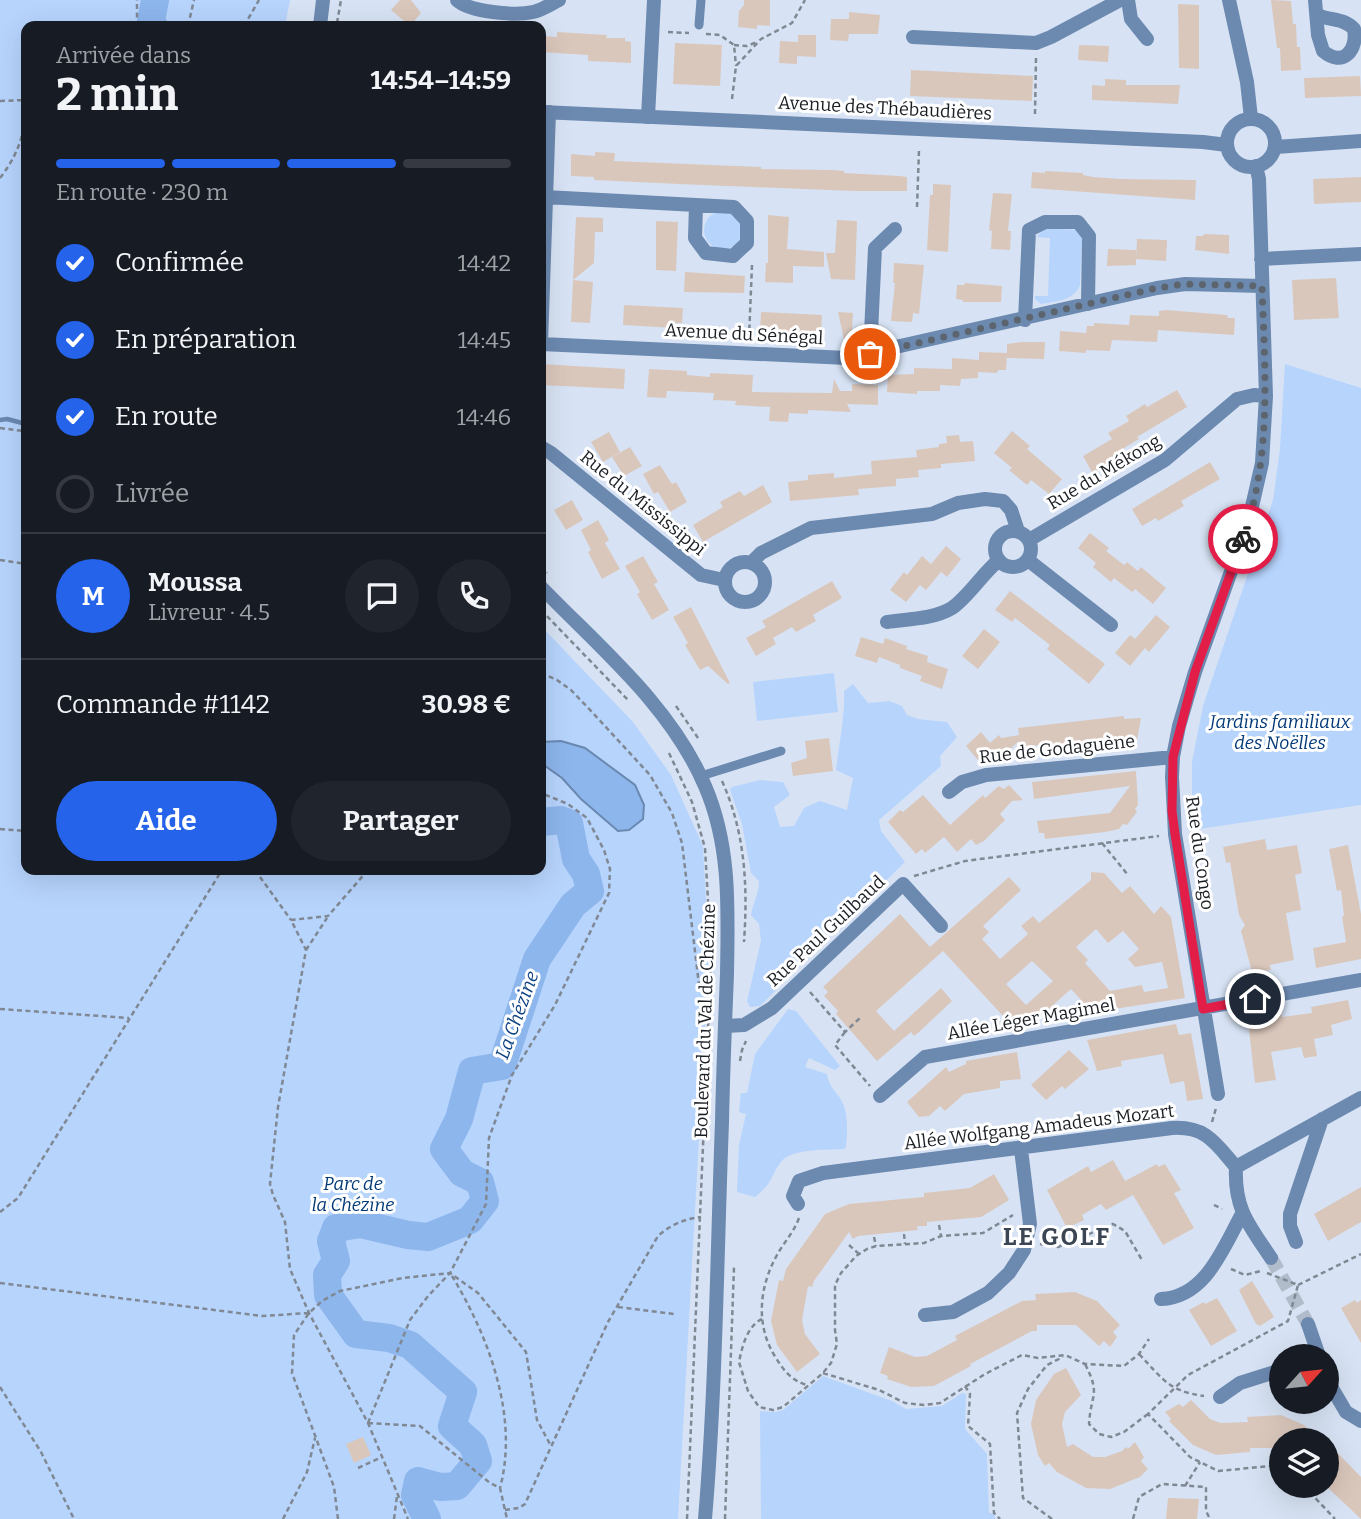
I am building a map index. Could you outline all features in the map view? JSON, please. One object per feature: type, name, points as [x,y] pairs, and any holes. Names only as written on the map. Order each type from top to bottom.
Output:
[{"type":"street","points":[[321,21],[323,0]]},
{"type":"street","points":[[457,0],[462,6],[478,10],[509,12],[533,12],[559,0]]},
{"type":"street","points":[[648,117],[654,0]]},
{"type":"street","points":[[912,37],[1036,43],[1121,0]]},
{"type":"street","points":[[1128,0],[1130,19],[1147,39]]},
{"type":"street","points":[[1229,0],[1245,73],[1251,118]]},
{"type":"street","name":"Avenue des Thébaudières","points":[[546,112],[1227,145]]},
{"type":"street","points":[[1251,118],[1263,121],[1270,127],[1275,135],[1276,147],[1269,160],[1256,166],[1245,166],[1235,160],[1227,145],[1233,127],[1240,121],[1251,118]]},
{"type":"street","points":[[1276,147],[1361,141]]},
{"type":"street","name":"Rue du Congo","points":[[1218,1094],[1175,834],[1172,811],[1173,757],[1195,672],[1254,503],[1262,463],[1266,396],[1256,166]]},
{"type":"street","points":[[546,197],[734,207],[747,221],[747,243],[733,256],[706,253],[695,238],[696,205]]},
{"type":"street","points":[[1025,320],[1029,230],[1045,222],[1078,222],[1088,236],[1088,304]]},
{"type":"street","points":[[870,354],[875,248],[895,229]]},
{"type":"street","points":[[1261,259],[1361,254]]},
{"type":"street","name":"Avenue du Sénégal","points":[[546,344],[847,358],[1185,284],[1262,286]]},
{"type":"street","name":"Rue du Mékong","points":[[1023,535],[1165,460],[1237,399],[1266,396]]},
{"type":"street","name":"Rue du Mississippi","points":[[546,450],[701,575],[724,580]]},
{"type":"street","points":[[752,562],[764,573],[765,583],[760,596],[743,602],[727,592],[724,580],[730,568],[737,562],[752,562],[761,554],[811,528],[932,514],[958,503],[998,499],[1012,510],[1031,550],[1028,560],[1013,567],[999,560],[995,550],[998,538],[1007,531],[1023,535]]},
{"type":"street","points":[[887,622],[929,616],[954,607],[987,569],[999,560]]},
{"type":"street","points":[[1028,560],[1111,625]]},
{"type":"street","name":"Boulevard du Val de Chézine","points":[[546,592],[677,732],[701,776],[717,817],[724,851],[727,874],[725,1026],[711,1438],[705,1519]]},
{"type":"street","name":"Rue de Godaguène","points":[[949,792],[962,782],[986,775],[1173,757]]},
{"type":"street","name":"Rue Paul Guilbaud","points":[[725,1026],[744,1025],[772,1008],[904,884],[940,926]]},
{"type":"street","name":"Allée Léger Magimel","points":[[880,1096],[925,1057],[1361,980]]},
{"type":"street","points":[[1236,1167],[1361,1098]]},
{"type":"street","points":[[1296,1242],[1290,1226],[1292,1207],[1322,1119]]},
{"type":"street","name":"Allée Wolfgang Amadeus Mozart","points":[[798,1204],[793,1196],[799,1181],[815,1175],[1172,1128],[1194,1129],[1208,1135]]},
{"type":"street","points":[[1208,1135],[1236,1167],[1236,1193],[1242,1214],[1271,1258]]},
{"type":"street","points":[[925,1315],[953,1312],[988,1293],[1009,1273],[1027,1241],[1030,1224],[1021,1149]]},
{"type":"street","points":[[1161,1299],[1176,1298],[1207,1274],[1242,1214]]},
{"type":"street","points":[[1308,1324],[1315,1344]]},
{"type":"street","points":[[1220,1397],[1240,1383],[1269,1374]]},
{"type":"street","points":[[1339,1400],[1346,1412],[1361,1421]]},
{"type":"lane","points":[[699,25],[701,0]]},
{"type":"lane","points":[[701,776],[781,751]]},
{"type":"path","points":[[136,21],[137,0]]},
{"type":"path","points":[[189,21],[194,0]]},
{"type":"path","points":[[247,21],[259,0]]},
{"type":"path","points":[[337,21],[341,0]]},
{"type":"path","points":[[663,31],[720,35],[734,45],[747,46],[792,23],[805,0]]},
{"type":"path","points":[[736,66],[761,39]]},
{"type":"path","points":[[1035,114],[1036,43]]},
{"type":"path","points":[[732,99],[736,66],[734,45]]},
{"type":"path","points":[[0,100],[21,100]]},
{"type":"path","points":[[0,178],[21,143]]},
{"type":"path","points":[[917,207],[919,150]]},
{"type":"path","points":[[749,343],[752,265]]},
{"type":"path","points":[[0,428],[21,431]]},
{"type":"path","points":[[0,560],[21,564]]},
{"type":"path","points":[[546,616],[632,704]]},
{"type":"path","points":[[546,675],[571,690],[650,775],[672,813],[682,843],[699,985],[709,995]]},
{"type":"path","points":[[668,752],[692,802],[705,848],[711,956],[687,1519]]},
{"type":"path","points":[[368,1423],[410,1320],[450,1273],[486,1204],[489,1138],[512,1075],[555,1005],[609,893],[610,869],[587,818],[568,804],[546,795]]},
{"type":"path","points":[[0,829],[21,831]]},
{"type":"path","points":[[904,884],[917,874],[954,864],[1162,836]]},
{"type":"path","points":[[1102,844],[1128,875]]},
{"type":"path","points":[[0,1212],[18,1198],[219,875]]},
{"type":"path","points":[[259,875],[291,920],[306,950]]},
{"type":"path","points":[[364,875],[328,916],[306,950],[278,1107],[270,1184],[285,1222],[290,1269],[309,1313],[368,1423],[408,1519]]},
{"type":"path","points":[[291,920],[328,916]]},
{"type":"path","points":[[806,987],[845,1032]]},
{"type":"path","points":[[0,1009],[130,1018]]},
{"type":"path","points":[[860,1018],[835,1043],[837,1049],[880,1096]]},
{"type":"path","points":[[1208,1135],[1218,1094]]},
{"type":"path","points":[[798,1204],[799,1220],[775,1256],[761,1296],[762,1319],[770,1350],[793,1381],[808,1386]]},
{"type":"path","points":[[1214,1205],[1222,1209]]},
{"type":"path","points":[[762,1319],[750,1330],[739,1362],[753,1401],[773,1410],[783,1407],[831,1363],[837,1344],[835,1284],[841,1273],[859,1254],[876,1247],[924,1244],[941,1236],[983,1233],[1028,1206]]},
{"type":"path","points":[[505,1510],[519,1508],[525,1504],[617,1307],[658,1236],[668,1227],[690,1218],[701,1217]]},
{"type":"path","points":[[1027,1241],[1058,1247],[1113,1223],[1125,1231],[1142,1260]]},
{"type":"path","points":[[939,1225],[941,1236]]},
{"type":"path","points":[[904,1234],[905,1244]]},
{"type":"path","points":[[874,1237],[876,1247]]},
{"type":"path","points":[[849,1245],[859,1254]]},
{"type":"path","points":[[1231,1269],[1245,1275],[1259,1270],[1298,1285],[1361,1254]]},
{"type":"path","points":[[450,1273],[467,1301],[497,1378],[503,1410],[507,1464],[500,1488],[507,1519]]},
{"type":"path","points":[[338,1519],[334,1487],[292,1373],[294,1335],[309,1313],[322,1301],[340,1291],[403,1278],[450,1273],[478,1293],[526,1352],[537,1420],[551,1446]]},
{"type":"path","points":[[0,1283],[262,1316],[309,1313]]},
{"type":"path","points":[[1085,1364],[1095,1383],[1095,1398],[1090,1410],[1089,1424],[1099,1434],[1111,1437],[1124,1432],[1148,1414],[1188,1375],[1289,1321],[1298,1285]]},
{"type":"path","points":[[617,1307],[674,1314]]},
{"type":"path","points":[[823,1373],[879,1390],[899,1401],[914,1405],[940,1403],[1022,1355],[1038,1358],[1065,1355],[1085,1364],[1124,1366],[1139,1354],[1149,1339]]},
{"type":"path","points":[[1139,1354],[1170,1387],[1184,1393],[1220,1397]]},
{"type":"path","points":[[1052,1519],[1023,1498],[1017,1413],[1028,1389],[1047,1366],[1065,1355]]},
{"type":"path","points":[[732,1361],[739,1362]]},
{"type":"path","points":[[965,1387],[970,1394],[968,1426],[990,1444],[994,1513],[1000,1519]]},
{"type":"path","points":[[0,1388],[41,1452],[74,1519]]},
{"type":"path","points":[[1148,1414],[1190,1457],[1218,1471],[1269,1466]]},
{"type":"path","points":[[368,1423],[420,1426],[490,1483],[500,1488]]},
{"type":"path","points":[[283,1519],[306,1472],[314,1438]]},
{"type":"path","points":[[358,1468],[383,1457]]},
{"type":"path","points":[[1185,1486],[1200,1462]]},
{"type":"path","points":[[1133,1519],[1139,1497],[1162,1484],[1206,1487],[1206,1511],[1210,1519]]},
{"type":"path","points":[[394,1519],[397,1492]]},
{"type":"path","points":[[1315,1498],[1335,1519]]},
{"type":"green space","name":"Parc de la Chézine","points":[[0,0],[290,0],[286,21],[21,21],[21,875],[546,875],[546,631],[633,722],[671,775],[703,846],[709,957],[678,1519],[0,1519]]},
{"type":"green space","points":[[723,211],[736,217],[742,230],[736,243],[723,249],[710,243],[704,230],[710,217]]},
{"type":"green space","points":[[1044,228],[1076,230],[1082,236],[1080,285],[1077,290],[1064,299],[1041,304],[1035,296],[1048,296],[1050,238],[1037,237]]},
{"type":"green space","name":"Jardins familiaux des Noëlles","points":[[1285,364],[1361,388],[1361,805],[1192,830],[1192,762],[1203,706],[1273,500],[1280,449]]},
{"type":"green space","points":[[834,673],[838,712],[757,721],[753,682]]},
{"type":"green space","points":[[853,684],[868,703],[889,701],[902,706],[907,715],[918,719],[947,722],[957,737],[940,756],[941,766],[879,820],[881,831],[905,862],[760,1006],[750,1007],[747,1001],[761,941],[759,924],[751,915],[759,881],[751,873],[742,824],[730,790],[732,787],[760,780],[783,782],[790,795],[774,807],[780,827],[794,826],[804,808],[820,801],[847,810],[853,778],[836,770],[844,691]]},
{"type":"green space","points":[[788,1009],[796,1011],[840,1066],[835,1070],[809,1058],[805,1067],[827,1074],[841,1100],[847,1120],[846,1145],[845,1149],[811,1151],[786,1157],[771,1180],[755,1197],[737,1192],[739,1145],[746,1114],[739,1112],[741,1093],[747,1093],[755,1054]]},
{"type":"green space","points":[[823,1376],[892,1401],[906,1409],[942,1406],[962,1393],[966,1394],[965,1429],[987,1454],[989,1513],[994,1513],[995,1519],[761,1519],[760,1411],[783,1410]]},
{"type":"shaded area","points":[[561,741],[585,748],[635,785],[644,805],[643,819],[629,830],[618,831],[581,799],[562,778],[546,767],[546,742]]},
{"type":"building","points":[[400,0],[411,0],[421,13],[414,21],[404,21],[391,10]]},
{"type":"building","points":[[744,0],[770,0],[770,26],[757,25],[757,29],[738,27],[739,11]]},
{"type":"building","points":[[1271,0],[1291,1],[1297,47],[1300,47],[1301,70],[1281,71],[1280,48],[1277,48]]},
{"type":"building","points":[[1178,4],[1199,5],[1199,69],[1179,68]]},
{"type":"building","points":[[849,12],[880,15],[878,34],[849,34],[848,41],[830,40],[831,19],[849,19]]},
{"type":"building","points":[[557,32],[625,38],[625,41],[631,42],[631,63],[588,61],[588,55],[546,52],[546,36],[557,37]]},
{"type":"building","points":[[798,35],[816,35],[816,57],[797,56],[797,64],[779,63],[780,41],[798,42]]},
{"type":"building","points":[[675,43],[722,45],[720,86],[673,84]]},
{"type":"building","points":[[1079,45],[1109,46],[1108,62],[1078,60]]},
{"type":"building","points":[[911,70],[1033,76],[1032,101],[910,96]]},
{"type":"building","points":[[1360,76],[1361,96],[1305,98],[1304,78]]},
{"type":"building","points":[[1105,79],[1126,80],[1126,85],[1180,85],[1178,104],[1092,100],[1092,85],[1105,86]]},
{"type":"building","points":[[595,152],[615,153],[614,161],[832,170],[900,176],[907,177],[907,191],[679,184],[594,180],[594,177],[571,176],[571,154],[595,156]]},
{"type":"building","points":[[1032,172],[1120,179],[1196,180],[1195,200],[1031,188]]},
{"type":"building","points":[[1361,177],[1361,202],[1314,204],[1313,179]]},
{"type":"building","points":[[933,184],[951,185],[948,252],[927,250]]},
{"type":"building","points":[[993,193],[1012,194],[1008,231],[1011,231],[1010,250],[991,249],[992,231],[989,230]]},
{"type":"building","points":[[768,215],[789,217],[787,249],[824,252],[824,267],[793,266],[793,283],[765,282],[768,263]]},
{"type":"building","points":[[576,217],[603,218],[603,232],[595,232],[594,263],[573,280]]},
{"type":"building","points":[[837,220],[857,221],[855,280],[831,279],[826,253],[835,253]]},
{"type":"building","points":[[656,221],[678,222],[676,271],[656,270]]},
{"type":"building","points":[[1229,235],[1229,254],[1195,250],[1196,236]]},
{"type":"building","points":[[1137,239],[1167,240],[1166,261],[1136,259],[1136,265],[1107,266],[1108,249],[1136,250],[1136,258]]},
{"type":"building","points":[[894,263],[924,265],[919,314],[913,313],[912,322],[891,321]]},
{"type":"building","points":[[685,272],[745,276],[744,293],[684,292]]},
{"type":"building","points":[[1336,278],[1339,318],[1294,320],[1292,280]]},
{"type":"building","points":[[573,280],[593,282],[590,323],[571,322]]},
{"type":"building","points":[[965,283],[1002,286],[1001,302],[963,302],[956,299],[957,285]]},
{"type":"building","points":[[624,305],[683,308],[682,323],[675,323],[675,328],[623,325]]},
{"type":"building","points":[[1159,311],[1227,315],[1228,318],[1235,318],[1234,335],[1158,330],[1157,342],[1112,340],[1110,351],[1059,351],[1060,331],[1086,333],[1087,326],[1094,326],[1094,323],[1129,325],[1130,315],[1159,316]]},
{"type":"building","points":[[761,312],[822,315],[821,334],[760,332]]},
{"type":"building","points":[[838,312],[853,313],[851,347],[846,348]]},
{"type":"building","points":[[1045,342],[1044,359],[1007,358],[1007,355],[1006,370],[998,370],[997,373],[978,372],[978,378],[961,379],[960,386],[940,385],[940,391],[917,391],[917,394],[887,392],[888,375],[914,374],[914,368],[952,369],[952,358],[979,360],[979,352],[1007,353],[1007,344]]},
{"type":"building","points":[[546,364],[625,369],[624,389],[546,385]]},
{"type":"building","points":[[649,369],[687,371],[687,375],[710,377],[710,373],[753,375],[752,392],[832,393],[834,379],[840,391],[852,391],[852,384],[878,385],[878,405],[847,404],[851,412],[808,410],[808,414],[789,413],[788,422],[769,421],[770,407],[735,405],[736,401],[713,400],[714,393],[667,391],[666,398],[647,397]]},
{"type":"building","points":[[1177,390],[1187,407],[1137,437],[1139,439],[1119,451],[1122,457],[1093,474],[1083,456],[1112,439],[1108,433],[1129,421],[1126,416]]},
{"type":"building","points":[[1012,431],[1030,446],[1027,449],[1062,479],[1049,494],[1031,480],[1027,485],[994,453]]},
{"type":"building","points":[[609,432],[620,452],[603,462],[591,442]]},
{"type":"building","points":[[959,435],[960,442],[973,441],[975,461],[941,464],[941,468],[918,470],[919,477],[896,479],[896,486],[858,489],[859,495],[790,501],[788,482],[808,480],[808,475],[834,473],[834,478],[872,474],[871,461],[917,457],[916,450],[939,447],[939,444],[947,443],[946,436]]},
{"type":"building","points":[[630,447],[642,466],[624,476],[612,457]]},
{"type":"building","points":[[1210,462],[1220,479],[1181,501],[1184,506],[1158,521],[1156,518],[1142,526],[1132,509]]},
{"type":"building","points":[[660,465],[672,484],[676,482],[687,502],[670,512],[658,492],[654,494],[643,474]]},
{"type":"building","points":[[763,485],[772,502],[703,542],[693,525],[723,507],[720,502],[740,491],[744,496]]},
{"type":"building","points":[[572,500],[583,520],[566,530],[554,510]]},
{"type":"building","points":[[598,520],[609,540],[605,543],[620,569],[602,579],[588,552],[591,550],[581,530]]},
{"type":"building","points":[[1090,533],[1109,548],[1106,551],[1124,565],[1127,562],[1138,571],[1141,567],[1166,588],[1153,604],[1135,589],[1132,592],[1114,578],[1111,582],[1093,567],[1096,563],[1078,548]]},
{"type":"building","points":[[946,546],[961,559],[947,577],[941,572],[926,590],[920,585],[906,602],[890,590],[904,572],[907,575],[922,556],[931,564]]},
{"type":"building","points":[[643,556],[658,582],[654,584],[669,610],[652,620],[625,566]]},
{"type":"building","points":[[832,581],[842,598],[813,615],[816,621],[796,632],[792,627],[773,638],[776,644],[756,656],[746,638],[766,627],[762,621]]},
{"type":"building","points":[[1010,591],[1105,664],[1089,684],[1047,649],[1050,645],[1015,618],[1012,622],[995,610]]},
{"type":"building","points":[[691,607],[730,683],[728,684],[708,666],[700,670],[685,645],[688,643],[673,617]]},
{"type":"building","points":[[1156,615],[1170,627],[1149,652],[1145,648],[1130,666],[1115,653],[1130,635],[1135,639]]},
{"type":"building","points":[[984,629],[1000,642],[978,669],[962,656]]},
{"type":"building","points":[[861,637],[883,644],[885,638],[928,656],[927,662],[948,669],[942,689],[920,681],[922,676],[879,657],[877,663],[855,656]]},
{"type":"building","points":[[1124,716],[1124,719],[1141,718],[1136,746],[1051,755],[1050,745],[1019,746],[1019,741],[995,762],[987,752],[978,760],[966,746],[981,732],[990,743],[999,735],[1001,738],[1019,735],[1018,728]]},
{"type":"building","points":[[829,738],[833,771],[793,776],[791,763],[807,758],[805,741]]},
{"type":"building","points":[[1136,771],[1137,812],[1127,825],[1123,824],[1119,829],[1105,832],[1045,839],[1044,833],[1039,833],[1037,821],[1110,813],[1130,786],[1034,799],[1032,782]]},
{"type":"building","points":[[1009,785],[1023,800],[1012,801],[1000,814],[1005,820],[984,841],[976,845],[971,839],[957,852],[944,837],[925,853],[922,849],[916,854],[888,822],[900,810],[903,812],[923,795],[950,825],[983,795],[985,798],[999,786],[1004,789]]},
{"type":"building","points":[[1265,839],[1267,850],[1297,845],[1302,873],[1295,875],[1301,910],[1286,913],[1294,960],[1270,965],[1271,970],[1252,972],[1241,931],[1245,925],[1239,915],[1230,862],[1226,863],[1223,847]]},
{"type":"building","points":[[1348,845],[1361,914],[1361,959],[1316,968],[1313,948],[1346,942],[1341,890],[1337,891],[1329,849]]},
{"type":"building","points":[[1091,872],[1104,873],[1122,893],[1130,886],[1154,914],[1161,906],[1171,917],[1185,998],[1114,1009],[1108,1003],[1094,1014],[1071,989],[1034,1022],[1029,1017],[1015,1029],[943,951],[876,1011],[894,1031],[941,988],[952,1001],[914,1036],[911,1032],[877,1061],[824,996],[828,992],[823,987],[900,914],[930,947],[1009,877],[1021,890],[983,926],[989,932],[982,939],[1000,959],[1028,934],[1021,926],[1033,916],[1039,923],[1091,880]],"holes":[[[1096,929],[1108,943],[1123,931],[1139,949],[1128,959],[1135,967],[1162,962],[1168,988],[1144,992],[1142,985],[1110,991],[1085,963],[1088,960],[1076,947]],[[1032,961],[1053,981],[1026,1005],[1006,984]]]},
{"type":"building","points":[[1348,1000],[1352,1019],[1331,1025],[1333,1035],[1314,1039],[1317,1056],[1304,1058],[1301,1047],[1271,1052],[1276,1080],[1255,1083],[1248,1021],[1281,1014],[1282,1017],[1312,1013],[1311,1007]]},
{"type":"building","points":[[1176,1024],[1179,1035],[1191,1033],[1203,1099],[1187,1101],[1184,1081],[1170,1084],[1163,1054],[1121,1061],[1122,1066],[1097,1071],[1087,1040]]},
{"type":"building","points":[[1069,1050],[1089,1069],[1065,1089],[1062,1086],[1046,1100],[1031,1085]]},
{"type":"building","points":[[1017,1052],[1021,1079],[1000,1081],[1000,1088],[964,1094],[945,1111],[940,1106],[929,1116],[919,1117],[907,1102],[946,1067],[949,1072],[966,1064],[966,1061]]},
{"type":"building","points":[[1113,1160],[1125,1181],[1157,1164],[1158,1167],[1165,1164],[1181,1190],[1174,1193],[1194,1228],[1163,1245],[1133,1195],[1106,1210],[1101,1204],[1082,1215],[1084,1220],[1067,1228],[1047,1190],[1088,1166],[1091,1172]]},
{"type":"building","points":[[994,1174],[1009,1200],[981,1217],[927,1222],[927,1226],[917,1226],[918,1230],[858,1236],[853,1239],[849,1232],[812,1287],[808,1286],[802,1320],[805,1334],[820,1354],[797,1372],[777,1345],[771,1321],[779,1280],[783,1281],[786,1269],[825,1214],[849,1204],[924,1197],[924,1193],[970,1188]]},
{"type":"building","points":[[1361,1187],[1361,1222],[1328,1241],[1314,1214]]},
{"type":"building","points":[[1252,1281],[1274,1317],[1260,1326],[1256,1324],[1239,1290]]},
{"type":"building","points":[[1075,1292],[1097,1301],[1120,1325],[1113,1332],[1117,1337],[1110,1347],[1104,1341],[1099,1346],[1076,1325],[1037,1325],[1037,1331],[1032,1331],[970,1364],[971,1366],[934,1386],[911,1387],[887,1379],[888,1376],[880,1373],[889,1347],[915,1357],[927,1356],[957,1340],[955,1336],[1022,1301],[1036,1300],[1035,1294]]},
{"type":"building","points":[[1217,1298],[1237,1331],[1211,1346],[1189,1310]]},
{"type":"building","points":[[1355,1300],[1357,1303],[1361,1300],[1361,1343],[1341,1308]]},
{"type":"building","points":[[1066,1368],[1081,1395],[1065,1412],[1062,1424],[1067,1447],[1073,1444],[1093,1457],[1105,1457],[1126,1447],[1128,1449],[1135,1442],[1144,1457],[1141,1461],[1148,1469],[1140,1477],[1110,1489],[1086,1488],[1057,1472],[1049,1463],[1045,1466],[1038,1455],[1031,1424],[1036,1400],[1054,1374]]},
{"type":"building","points":[[1191,1400],[1210,1419],[1221,1423],[1248,1422],[1247,1417],[1281,1415],[1307,1428],[1269,1428],[1269,1448],[1250,1448],[1250,1452],[1216,1455],[1193,1445],[1169,1421],[1171,1419],[1165,1412],[1179,1404],[1183,1407]]},
{"type":"building","points":[[363,1437],[371,1455],[354,1463],[346,1444]]},
{"type":"building","points":[[1339,1454],[1361,1477],[1361,1519],[1339,1498]]},
{"type":"building","points":[[1168,1498],[1199,1499],[1197,1519],[1166,1519]]},
{"type":"waterway","name":"La Chézine","points":[[151,21],[155,0]]},
{"type":"waterway","points":[[0,420],[21,423]]},
{"type":"waterway","name":"La Chézine","points":[[427,1519],[415,1495],[418,1481],[440,1487],[457,1486],[478,1461],[473,1445],[452,1426],[463,1392],[410,1345],[389,1338],[356,1334],[328,1295],[327,1275],[336,1261],[331,1241],[336,1228],[361,1224],[428,1237],[470,1220],[485,1201],[480,1182],[462,1173],[444,1149],[459,1119],[472,1071],[502,1066],[537,959],[573,905],[590,891],[586,874],[576,859],[569,823],[561,820],[546,822]]},
{"type":"tunnel","points":[[1271,1258],[1308,1324]]},
{"type":"way so far","points":[[870,354],[1157,288],[1185,284],[1262,286],[1266,419],[1262,463],[1243,539]]},
{"type":"district","name":"LE GOLF","points":[[1057,1237]]},
{"type":"route","points":[[1243,539],[1195,672],[1179,726],[1173,757],[1172,811],[1203,1009],[1255,999]]}]
